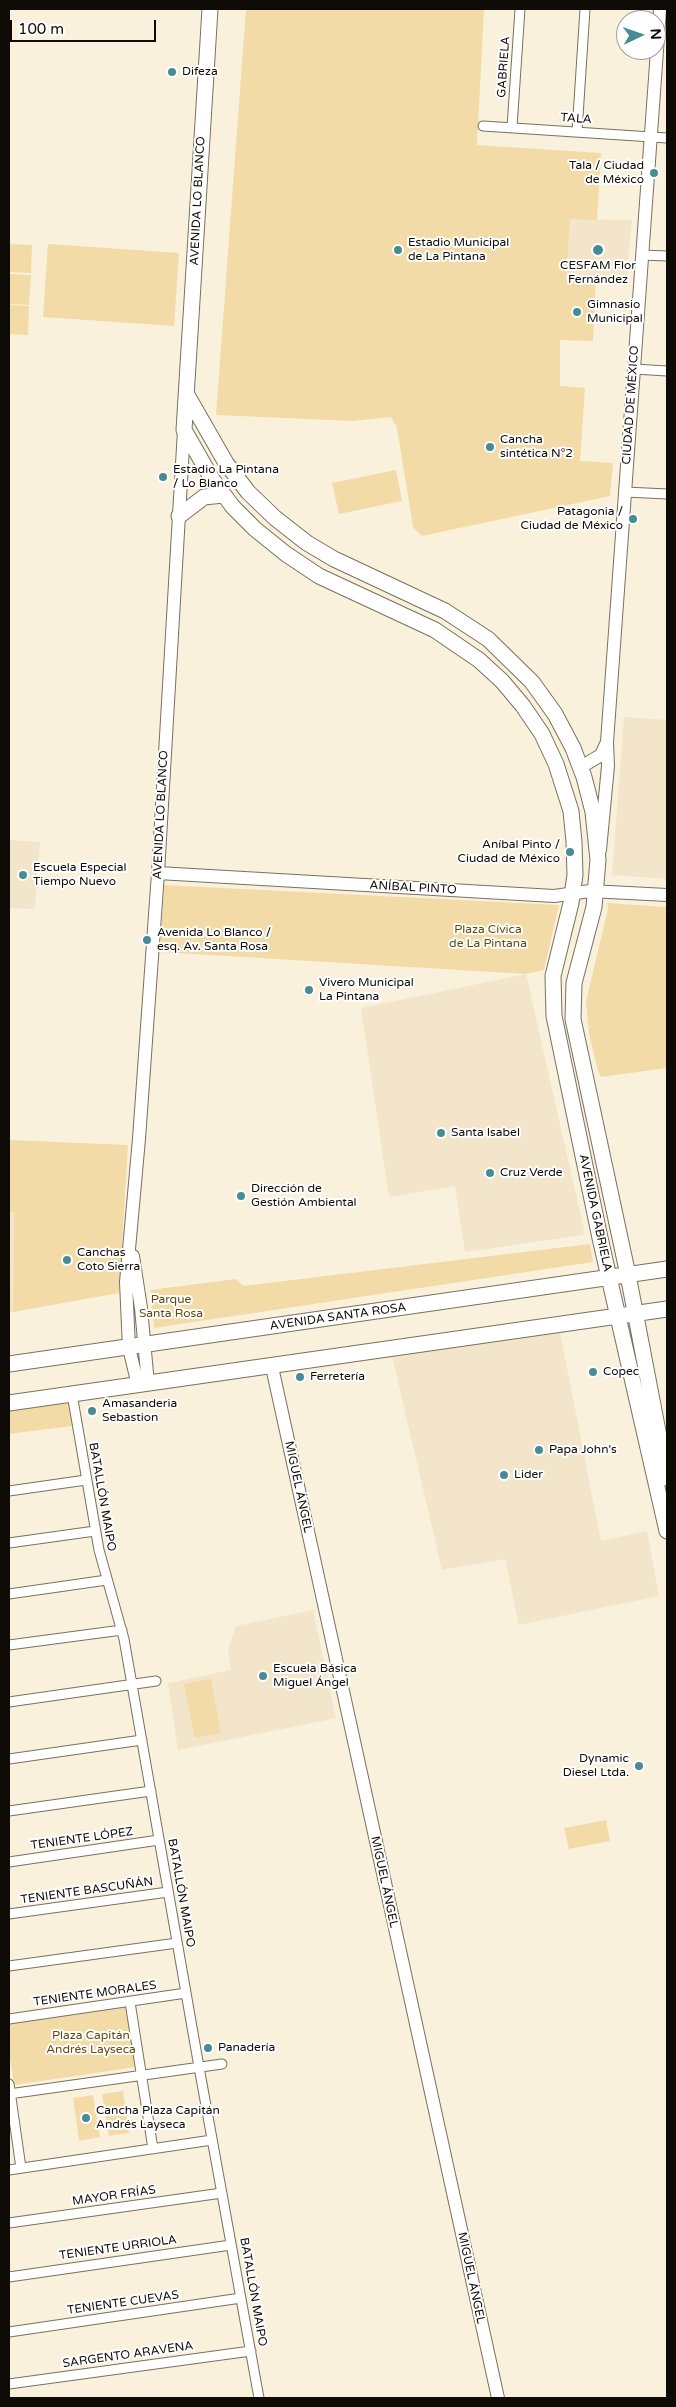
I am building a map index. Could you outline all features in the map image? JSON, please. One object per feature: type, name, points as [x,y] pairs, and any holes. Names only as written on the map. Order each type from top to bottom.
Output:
[{"type":"main road","name":"AVENIDA LO BLANCO","points":[[184,430],[210,9]]},
{"type":"main road","name":"AVENIDA GABRIELA","points":[[186,394],[216,448],[248,492],[290,531],[334,559],[460,620],[504,652],[545,698],[565,731],[580,767],[593,812],[598,860],[596,891],[590,922],[574,983],[573,1011],[628,1275],[667,1478]]},
{"type":"main road","name":"AVENIDA GABRIELA","points":[[184,430],[202,464],[223,495],[255,530],[319,576],[451,640],[491,670],[513,693],[533,720],[550,749],[563,782],[570,811],[574,842],[573,893],[555,968],[552,1002],[559,1046],[609,1278],[667,1531]]},
{"type":"main road","points":[[179,516],[204,496],[223,495]]},
{"type":"main road","points":[[381,606],[390,585]]},
{"type":"main road","points":[[563,782],[571,772],[580,767]]},
{"type":"main road","name":"AVENIDA SANTA ROSA","points":[[9,1364],[667,1269]]},
{"type":"main road","points":[[9,1403],[272,1367],[667,1309]]},
{"type":"street","name":"GABRIELA","points":[[512,127],[520,9]]},
{"type":"street","points":[[577,132],[585,9]]},
{"type":"street","name":"CIUDAD DE MÉXICO","points":[[598,860],[605,812],[608,766],[607,742],[650,137],[659,60]]},
{"type":"street","name":"TALA","points":[[482,126],[667,138]]},
{"type":"street","points":[[642,255],[667,256]]},
{"type":"street","points":[[634,369],[667,371]]},
{"type":"street","name":"AVENIDA LO BLANCO","points":[[143,1385],[129,1348],[126,1301],[127,1264],[131,1236],[158,873],[184,430]]},
{"type":"street","points":[[625,492],[667,494]]},
{"type":"street","points":[[580,767],[601,756],[607,742]]},
{"type":"street","name":"ANÍBAL PINTO","points":[[158,873],[554,896],[596,891],[667,895]]},
{"type":"street","name":"AVENIDA LO BLANCO","points":[[131,1236],[140,1299],[144,1346],[143,1385]]},
{"type":"street","points":[[126,1301],[140,1299]]},
{"type":"street","name":"MIGUEL ÁNGEL","points":[[272,1367],[498,2398]]},
{"type":"street","name":"BATALLÓN MAIPO","points":[[72,1394],[95,1531],[106,1580],[122,1630],[259,2398]]},
{"type":"street","points":[[9,1491],[86,1480]]},
{"type":"street","points":[[9,1543],[95,1531]]},
{"type":"street","points":[[9,1594],[106,1580]]},
{"type":"street","points":[[9,1645],[122,1630]]},
{"type":"street","points":[[9,1702],[156,1681]]},
{"type":"street","points":[[9,1758],[142,1740]]},
{"type":"street","points":[[9,1811],[151,1791]]},
{"type":"street","name":"TENIENTE LÓPEZ","points":[[9,1862],[159,1840]]},
{"type":"street","name":"TENIENTE BASCUÑÁN","points":[[9,1914],[168,1892]]},
{"type":"street","points":[[9,1966],[177,1943]]},
{"type":"street","name":"TENIENTE MORALES","points":[[9,2019],[186,1993]]},
{"type":"street","points":[[130,2002],[153,2149]]},
{"type":"street","points":[[10,2094],[222,2064]]},
{"type":"street","points":[[9,2084],[22,2168]]},
{"type":"street","points":[[9,2170],[212,2140]]},
{"type":"street","name":"MAYOR FRÍAS","points":[[9,2223],[222,2193]]},
{"type":"street","name":"TENIENTE URRIOLA","points":[[9,2277],[231,2245]]},
{"type":"street","name":"TENIENTE CUEVAS","points":[[9,2332],[241,2298]]},
{"type":"street","name":"SARGENTO ARAVENA","points":[[9,2384],[251,2351]]},
{"type":"shaded area","name":"CESFAM Flor Fernández","points":[[570,219],[632,220],[626,281],[566,280]]},
{"type":"shaded area","points":[[624,717],[667,720],[667,879],[612,875]]},
{"type":"shaded area","name":"Escuela Especial Tiempo Nuevo","points":[[9,840],[40,842],[35,909],[9,908]]},
{"type":"shaded area","points":[[526,974],[584,1230],[583,1235],[465,1252],[455,1186],[389,1197],[361,1008]]},
{"type":"shaded area","points":[[9,1212],[14,1212],[13,1312],[9,1312]]},
{"type":"shaded area","name":"Lider","points":[[560,1332],[601,1541],[647,1531],[659,1596],[519,1625],[505,1559],[442,1570],[392,1356]]},
{"type":"shaded area","name":"Escuela Básica Miguel Ángel","points":[[313,1610],[336,1718],[178,1750],[168,1683],[231,1670],[228,1650],[236,1626]]},
{"type":"green space","name":"Estadio Municipal de La Pintana","points":[[246,9],[484,9],[477,145],[601,153],[597,220],[570,219],[566,280],[596,280],[593,341],[560,340],[560,386],[585,388],[580,461],[613,463],[610,496],[422,536],[413,527],[397,428],[391,417],[352,421],[216,415]]},
{"type":"green space","points":[[9,244],[32,245],[31,273],[9,272]]},
{"type":"green space","points":[[48,244],[179,253],[174,326],[43,317]]},
{"type":"green space","points":[[9,274],[31,275],[29,305],[9,304]]},
{"type":"green space","points":[[9,305],[29,306],[28,335],[9,334]]},
{"type":"green space","points":[[396,470],[402,501],[339,514],[332,483]]},
{"type":"green space","name":"Plaza Cívica de La Pintana","points":[[164,885],[559,905],[544,970],[526,974],[160,952]]},
{"type":"green space","points":[[607,903],[667,907],[667,1068],[601,1077],[598,1071],[589,1034],[586,1001],[608,909]]},
{"type":"green space","name":"Canchas Coto Sierra","points":[[9,1140],[128,1145],[119,1293],[13,1312],[14,1212],[9,1212]]},
{"type":"green space","name":"Parque Santa Rosa","points":[[590,1244],[593,1262],[154,1328],[150,1290],[236,1279],[243,1286]]},
{"type":"green space","points":[[69,1403],[72,1426],[9,1434],[9,1411]]},
{"type":"green space","points":[[211,1679],[221,1733],[195,1738],[184,1684]]},
{"type":"green space","points":[[606,1820],[610,1841],[569,1849],[564,1828]]},
{"type":"green space","name":"Plaza Capitán Andrés Layseca","points":[[127,2007],[136,2067],[14,2085],[9,2050],[9,2024]]},
{"type":"green space","name":"Cancha Plaza Capitán Andrés Layseca","points":[[123,2091],[129,2133],[109,2136],[102,2094]]},
{"type":"green space","name":"Cancha Plaza Capitán Andrés Layseca","points":[[93,2095],[100,2137],[79,2141],[73,2098]]},
{"type":"place","name":"Difeza","points":[[172,72]]},
{"type":"place","name":"Tala / Ciudad de México","points":[[654,173]]},
{"type":"place","name":"Estadio Municipal de La Pintana","points":[[398,250]]},
{"type":"place","name":"CESFAM Flor Fernández","points":[[598,250]]},
{"type":"place","name":"Gimnasio Municipal","points":[[577,312]]},
{"type":"place","name":"Cancha sintética N°2","points":[[490,447]]},
{"type":"place","name":"Estadio La Pintana / Lo Blanco","points":[[163,477]]},
{"type":"place","name":"Patagonia / Ciudad de México","points":[[633,519]]},
{"type":"place","name":"Aníbal Pinto / Ciudad de México","points":[[570,852]]},
{"type":"place","name":"Escuela Especial Tiempo Nuevo","points":[[23,875]]},
{"type":"place","name":"Avenida Lo Blanco / esq. Av. Santa Rosa","points":[[147,940]]},
{"type":"place","name":"Vivero Municipal La Pintana","points":[[309,990]]},
{"type":"place","name":"Santa Isabel","points":[[441,1133]]},
{"type":"place","name":"Cruz Verde","points":[[490,1173]]},
{"type":"place","name":"Dirección de Gestión Ambiental","points":[[241,1196]]},
{"type":"place","name":"Canchas Coto Sierra","points":[[67,1260]]},
{"type":"place","name":"Copec","points":[[593,1372]]},
{"type":"place","name":"Ferretería","points":[[300,1377]]},
{"type":"place","name":"Amasanderia Sebastion","points":[[92,1411]]},
{"type":"place","name":"Papa John's","points":[[539,1450]]},
{"type":"place","name":"Lider","points":[[504,1475]]},
{"type":"place","name":"Escuela Básica Miguel Ángel","points":[[263,1676]]},
{"type":"place","name":"Dynamic Diesel Ltda.","points":[[639,1766]]},
{"type":"place","name":"Panadería","points":[[208,2048]]},
{"type":"place","name":"Cancha Plaza Capitán Andrés Layseca","points":[[86,2118]]}]
